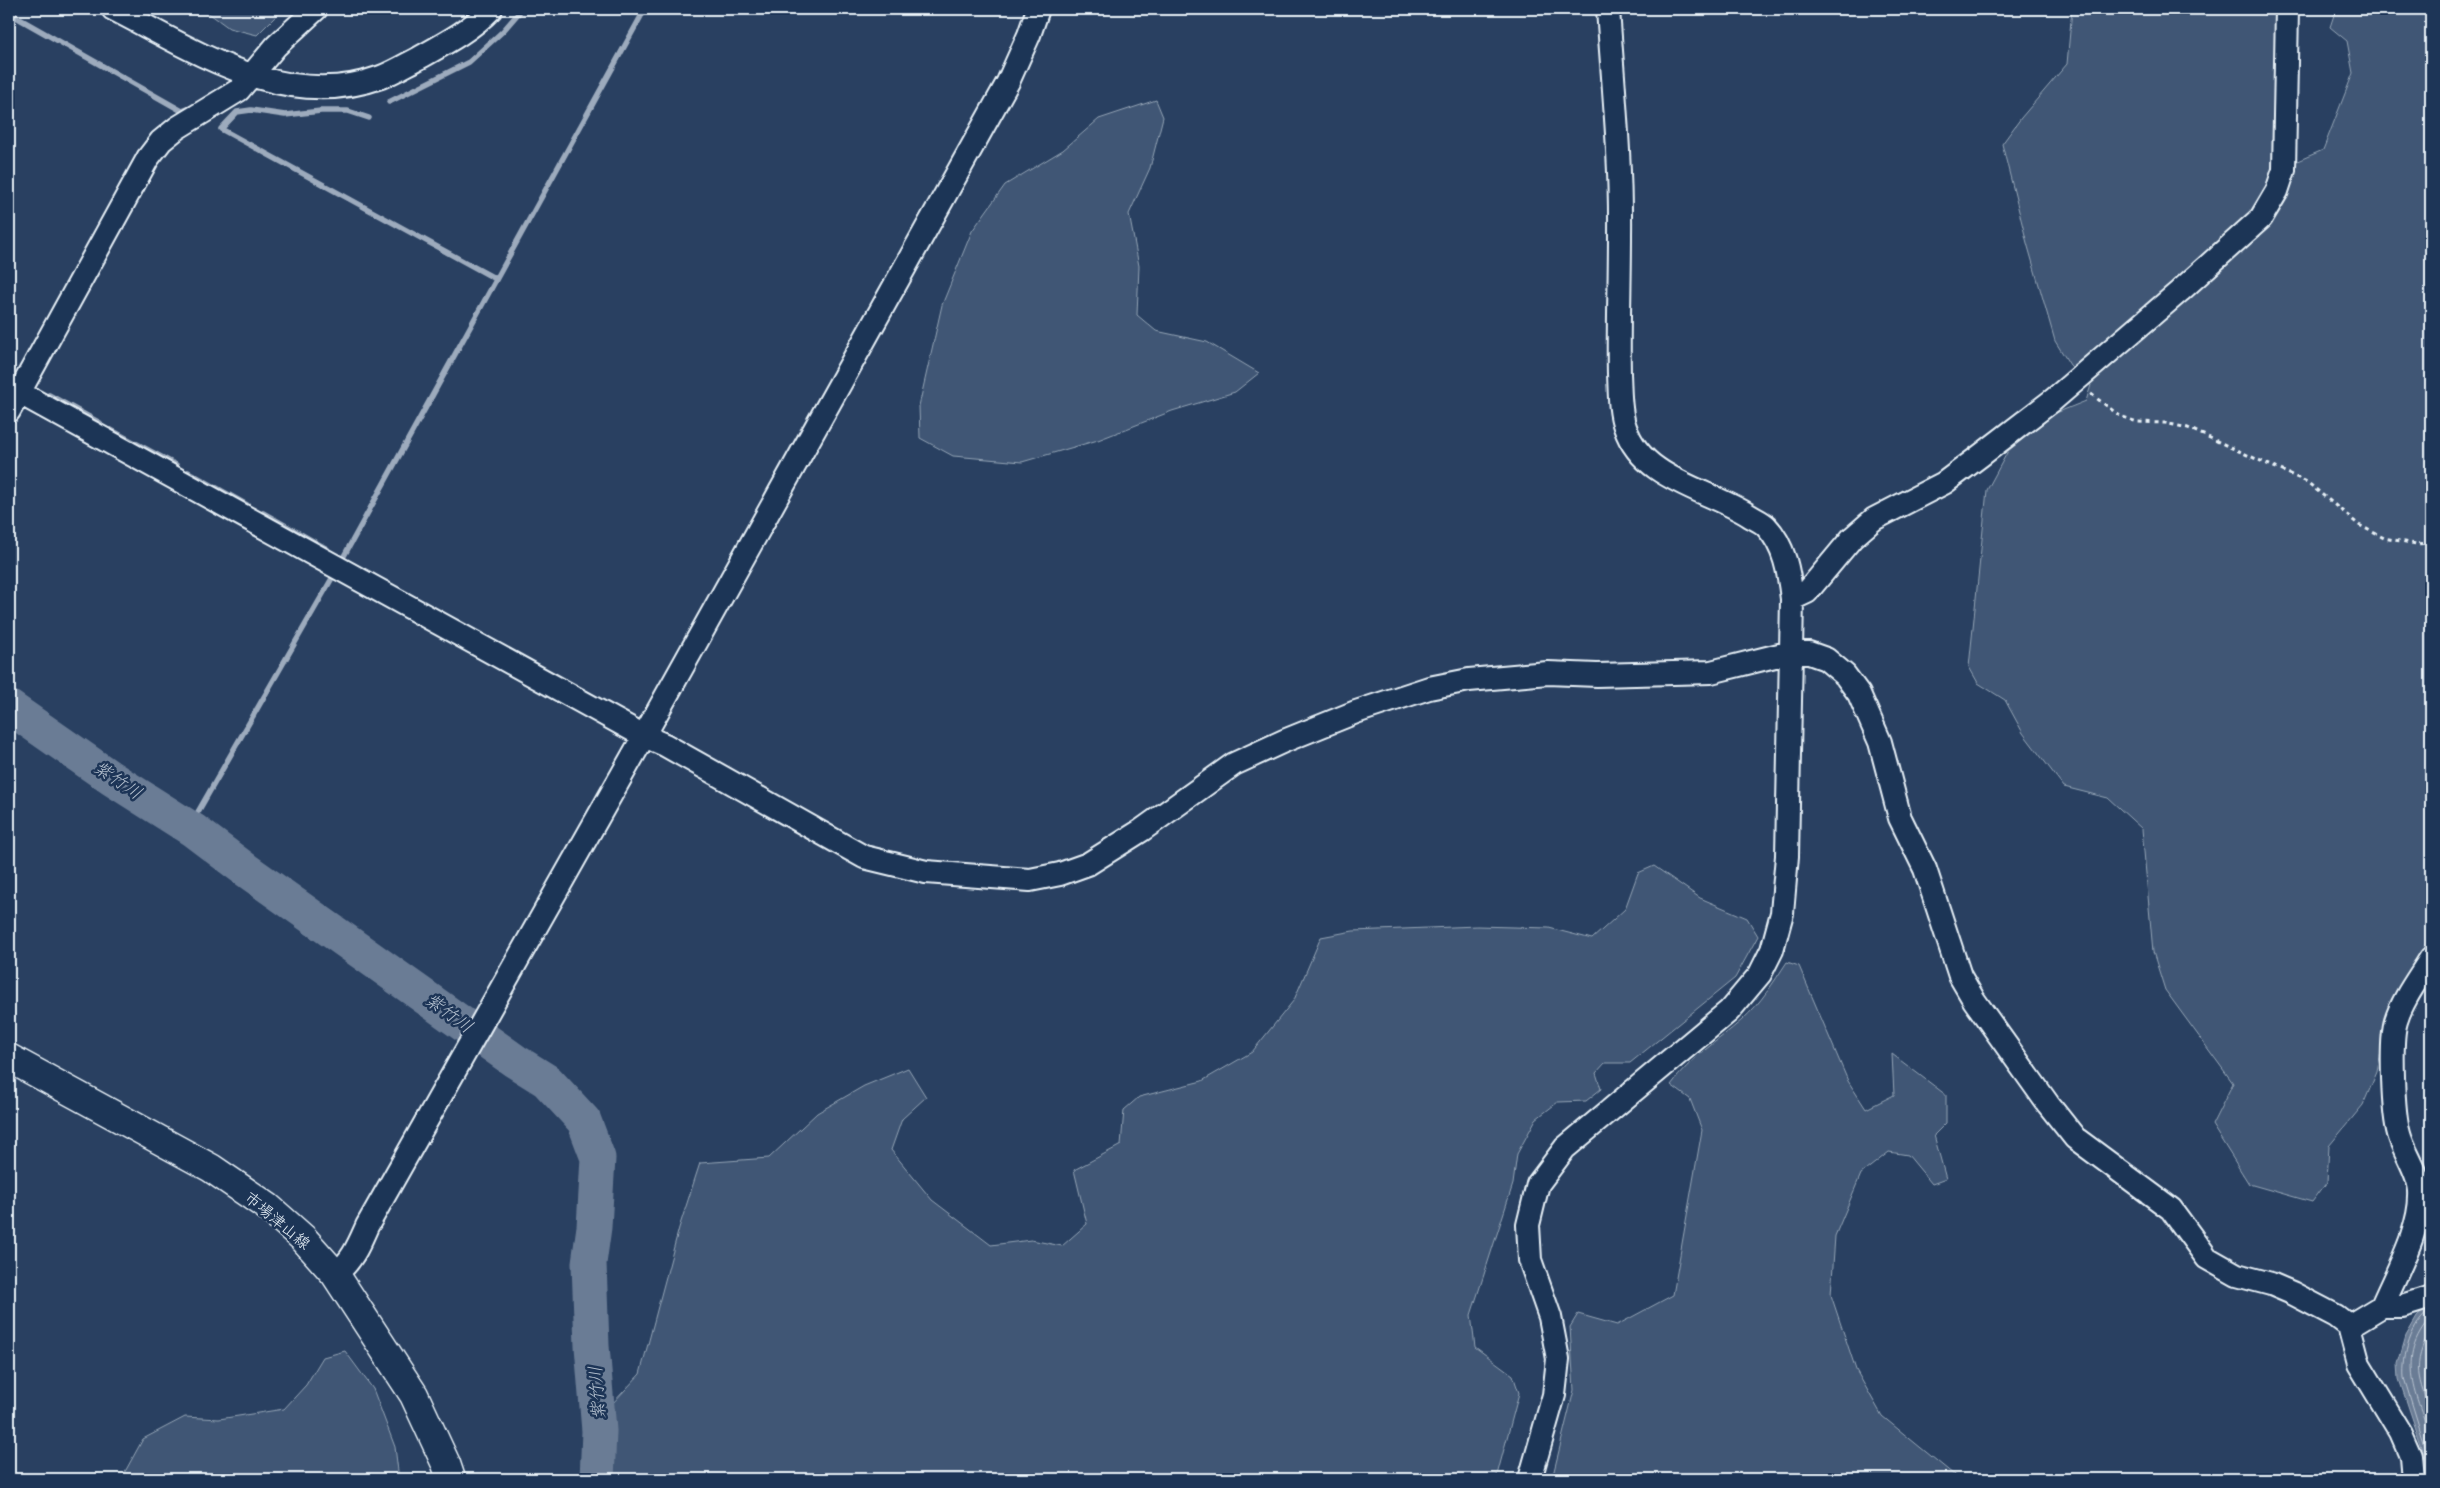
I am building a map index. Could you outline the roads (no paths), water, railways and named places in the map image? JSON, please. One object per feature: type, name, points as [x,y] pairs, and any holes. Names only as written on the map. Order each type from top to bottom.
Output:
[{"type":"main road","name":"市場津山線","points":[[9,1058],[211,1168],[268,1207],[303,1238],[335,1274],[414,1395],[451,1479]]},
{"type":"street","points":[[113,9],[252,77],[312,87],[341,86],[381,77],[461,33],[491,9]]},
{"type":"street","points":[[316,9],[276,46],[252,77],[239,90],[177,128],[162,141],[148,158],[12,397],[665,746],[864,857],[926,872],[1030,880],[1060,874],[1088,864],[1142,830],[1234,764],[1284,741],[1347,716],[1429,688],[1469,680],[1548,673],[1597,675],[1711,672],[1791,652],[1809,653],[1826,659],[1845,675],[1859,694],[1880,742],[1900,818],[1925,869],[1960,976],[1974,1000],[2075,1138],[2170,1209],[2207,1258],[2218,1266],[2292,1293],[2336,1316],[2349,1326],[2359,1364],[2411,1456],[2413,1479]]},
{"type":"street","points":[[335,1274],[344,1268],[355,1253],[367,1226],[644,736],[1008,82],[1029,35],[1038,9]]},
{"type":"street","points":[[1530,1479],[1554,1394],[1558,1358],[1550,1317],[1530,1260],[1528,1225],[1538,1184],[1565,1148],[1730,1011],[1760,974],[1772,950],[1782,913],[1787,856],[1792,600],[1789,571],[1780,546],[1765,526],[1738,508],[1677,481],[1655,468],[1637,449],[1625,427],[1620,400],[1618,338],[1619,172],[1608,9]]},
{"type":"street","points":[[1792,600],[1807,592],[1852,538],[1874,519],[1944,482],[2074,382],[2261,218],[2277,192],[2284,170],[2287,9]]},
{"type":"street","points":[[2382,1306],[2407,1250],[2420,1205],[2420,1190],[2401,1140],[2396,1113],[2395,1023],[2404,1001],[2431,958]]},
{"type":"street","points":[[2349,1326],[2382,1306],[2402,1306],[2431,1297]]},
{"type":"water","points":[[2431,1305],[2431,1479],[2429,1479],[2423,1450],[2399,1379],[2398,1364],[2406,1336],[2417,1317],[2427,1306]]},
{"type":"waterway","points":[[389,102],[469,62],[503,31],[522,9]]},
{"type":"waterway","points":[[344,556],[645,9]]},
{"type":"waterway","points":[[9,13],[182,111],[193,107]]},
{"type":"waterway","points":[[369,118],[348,111],[321,111],[285,115],[251,110],[237,112],[221,129],[496,279]]},
{"type":"waterway","points":[[49,395],[100,423]]},
{"type":"waterway","points":[[111,430],[176,465]]},
{"type":"waterway","points":[[188,472],[247,505]]},
{"type":"waterway","points":[[263,513],[327,549]]},
{"type":"waterway","points":[[191,824],[331,580]]},
{"type":"waterway","name":"紫竹川","points":[[9,707],[111,778],[193,830],[246,870],[515,1061],[547,1081],[584,1121],[598,1158],[594,1227],[589,1263],[592,1346],[599,1431],[597,1479]]}]
